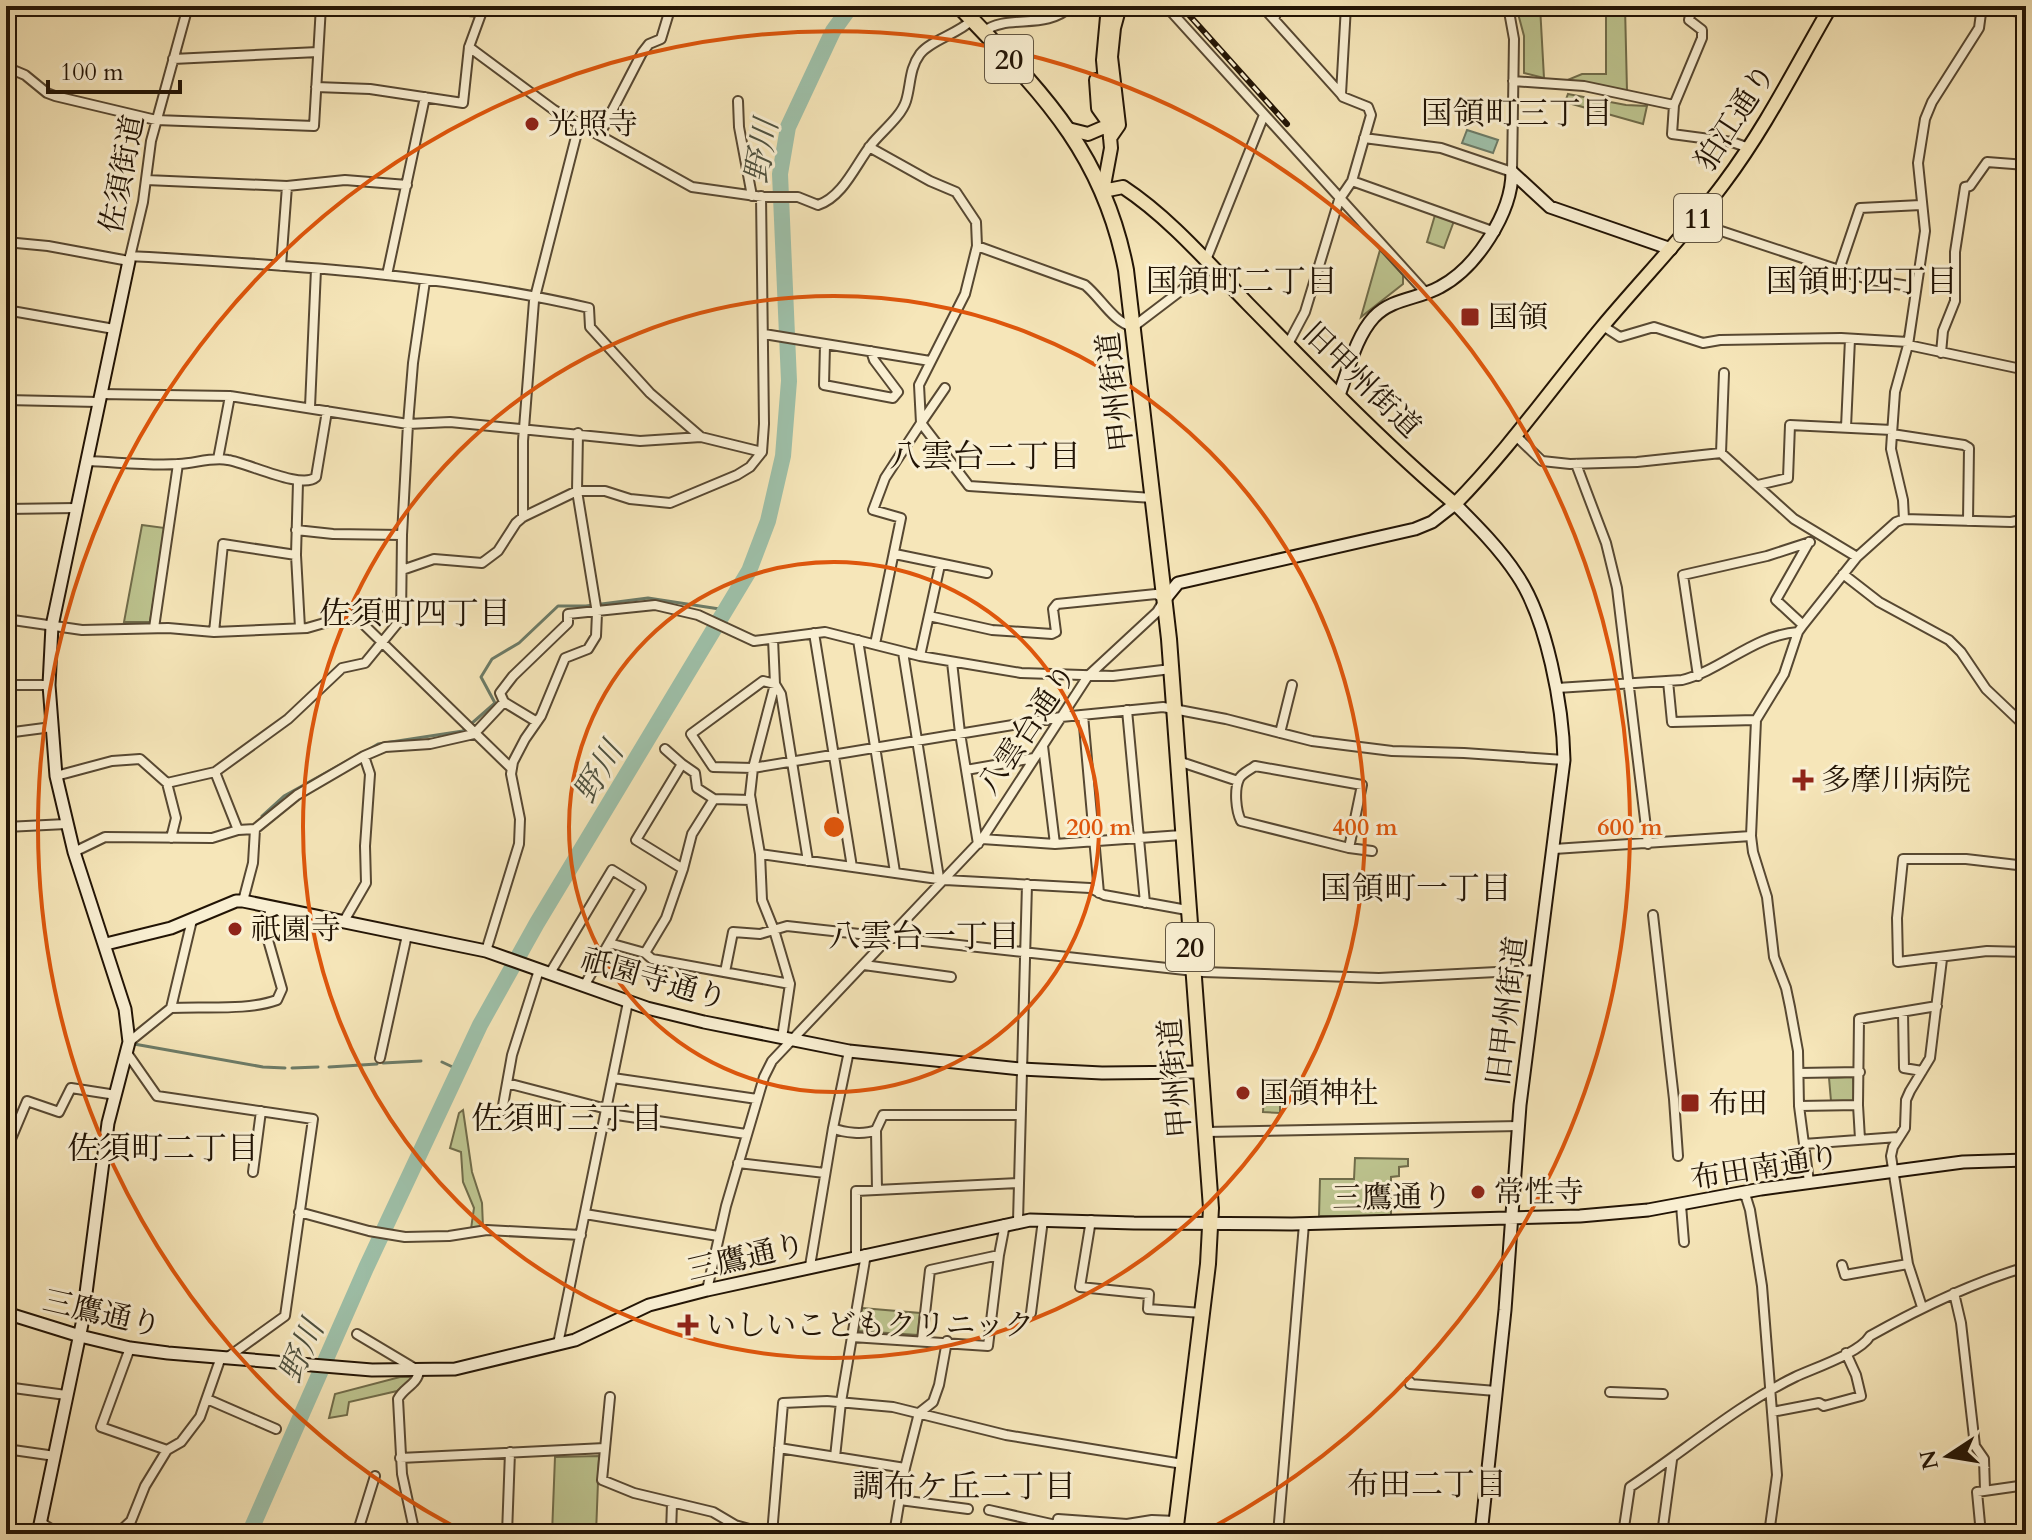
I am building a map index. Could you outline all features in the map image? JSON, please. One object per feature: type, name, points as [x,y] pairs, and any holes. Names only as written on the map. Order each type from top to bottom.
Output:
[{"type":"highway","name":"20","points":[[959,6],[1068,129],[1103,191]]},
{"type":"highway","name":"甲州街道","points":[[1103,191],[1120,239],[1161,568],[1161,605],[1171,669],[1211,1224],[1175,1528]]},
{"type":"main road","points":[[1100,6],[1095,49],[1098,108],[1110,131]]},
{"type":"main road","points":[[1103,191],[1110,131],[1103,60],[1108,6]]},
{"type":"main road","points":[[1068,129],[1088,134],[1110,131],[1119,125],[1111,57],[1120,6]]},
{"type":"main road","name":"狛江通り","points":[[1455,504],[1517,437],[1603,326],[1694,222],[1749,148],[1831,6]]},
{"type":"main road","name":"旧甲州街道","points":[[1103,191],[1123,187],[1142,200],[1339,395],[1455,504]]},
{"type":"street","name":"佐須街道","points":[[130,259],[140,219],[156,120],[187,10],[191,6]]},
{"type":"street","points":[[6,67],[25,75],[47,93],[156,120],[314,126],[321,6]]},
{"type":"street","points":[[316,87],[370,89],[463,103],[469,47],[482,9],[406,6]]},
{"type":"street","points":[[600,134],[642,53],[649,44],[661,39],[671,6]]},
{"type":"street","points":[[469,47],[579,125],[692,187],[759,196],[798,197],[818,205],[825,203],[851,176],[869,147],[905,104],[912,68],[925,49],[978,26],[1044,20],[1064,13],[1071,6]]},
{"type":"street","points":[[1166,6],[1426,293]]},
{"type":"street","points":[[1262,6],[1343,97],[1368,107],[1371,115],[1352,181],[1339,200],[1305,312],[1288,344]]},
{"type":"street","points":[[1274,19],[1279,6]]},
{"type":"street","points":[[1341,94],[1346,6]]},
{"type":"street","points":[[1339,395],[1362,334],[1376,315],[1397,302],[1441,287],[1495,232],[1512,187],[1514,39],[1508,6]]},
{"type":"street","points":[[1692,6],[1689,20],[1702,30],[1702,38],[1674,105],[1672,134],[1732,142],[1749,148]]},
{"type":"street","points":[[1945,6],[2026,12]]},
{"type":"street","points":[[1904,519],[1903,500],[1891,449],[1895,392],[1908,343],[1925,231],[1918,163],[1925,119],[1932,102],[1979,28],[1981,8]]},
{"type":"street","points":[[173,59],[318,52]]},
{"type":"street","points":[[1513,81],[1584,86],[1674,105]]},
{"type":"street","points":[[387,275],[425,97]]},
{"type":"street","points":[[402,570],[434,559],[482,563],[498,551],[523,517],[577,491],[605,491],[630,499],[670,503],[737,475],[750,467],[762,452],[766,335],[759,196],[739,127],[738,101]]},
{"type":"street","points":[[977,246],[1085,285],[1123,324],[1133,327],[1209,263],[1264,115]]},
{"type":"street","points":[[523,517],[524,429],[536,296],[579,125]]},
{"type":"street","points":[[1364,138],[1441,148],[1512,172],[1550,207],[1671,249]]},
{"type":"street","points":[[869,147],[956,192],[976,222],[977,246],[965,294],[919,385],[921,423],[969,486],[1153,498]]},
{"type":"street","points":[[1941,353],[1943,331],[1955,301],[1955,252],[1965,187],[1970,186],[1987,162],[2026,165]]},
{"type":"street","points":[[146,180],[287,186],[345,180],[407,185]]},
{"type":"street","points":[[1352,181],[1495,232]]},
{"type":"street","points":[[281,266],[287,186]]},
{"type":"street","points":[[1839,270],[1860,208],[1921,205]]},
{"type":"street","points":[[1694,222],[1871,280],[1915,287]]},
{"type":"street","points":[[6,242],[130,259],[199,258],[387,275],[536,296],[589,308],[590,327],[650,393],[701,437]]},
{"type":"street","points":[[59,1534],[39,1528],[80,1336],[103,1153],[128,1048],[125,1009],[74,852],[56,776],[49,685],[52,626],[130,259]]},
{"type":"street","points":[[310,407],[316,269]]},
{"type":"street","points":[[167,783],[215,772],[288,719],[342,668],[365,663],[401,619],[408,424],[425,281]]},
{"type":"street","points":[[6,310],[114,329]]},
{"type":"street","points":[[1603,326],[1620,337],[1654,327],[1703,343],[1733,339],[1850,339],[1908,343],[2026,370]]},
{"type":"street","points":[[766,335],[930,361]]},
{"type":"street","points":[[1846,427],[1850,339]]},
{"type":"street","points":[[825,345],[824,385],[893,398],[898,392],[874,360],[871,351]]},
{"type":"street","points":[[1721,453],[1724,373]]},
{"type":"street","points":[[875,644],[901,518],[873,510],[885,478],[945,388]]},
{"type":"street","points":[[6,400],[230,396],[408,424],[450,422],[640,441],[701,437],[762,452]]},
{"type":"street","points":[[218,459],[230,396]]},
{"type":"street","points":[[86,461],[178,464],[218,459],[243,463],[298,482],[314,480],[327,411]]},
{"type":"street","points":[[1758,485],[1788,478],[1790,425],[1892,432],[1969,448],[1968,521]]},
{"type":"street","points":[[491,953],[519,844],[520,819],[511,768],[537,722],[565,658],[593,645],[596,636],[597,613],[577,491],[578,433]]},
{"type":"street","points":[[1517,437],[1542,461],[1576,464],[1637,462],[1721,453],[1776,504],[1815,533],[1857,557]]},
{"type":"street","points":[[154,628],[178,464]]},
{"type":"street","points":[[1576,464],[1606,543],[1617,588],[1648,844]]},
{"type":"street","points":[[298,482],[296,555],[300,628]]},
{"type":"street","points":[[929,616],[992,630],[1052,634],[1056,632],[1053,609],[1057,604],[1161,605],[1178,583],[1415,529],[1432,522],[1455,504]]},
{"type":"street","name":"旧甲州街道","points":[[1455,504],[1519,577],[1530,598],[1557,688],[1564,760],[1519,1126],[1481,1534]]},
{"type":"street","points":[[6,509],[76,508]]},
{"type":"street","points":[[1809,1182],[1790,1007],[1774,957],[1767,897],[1751,836],[1756,720],[1784,674],[1800,628],[1857,557],[1904,519],[2026,519]]},
{"type":"street","points":[[296,530],[402,535]]},
{"type":"street","points":[[1767,607],[1776,600],[1815,533]]},
{"type":"street","points":[[1698,676],[1683,575],[1767,556],[1810,542]]},
{"type":"street","points":[[214,632],[223,544],[296,555]]},
{"type":"street","points":[[895,554],[987,573]]},
{"type":"street","points":[[920,656],[940,565]]},
{"type":"street","points":[[1843,574],[1879,602],[1949,640],[1986,689],[2026,727]]},
{"type":"street","points":[[1776,600],[1800,628]]},
{"type":"street","points":[[6,619],[82,630],[154,628],[214,632],[320,627],[401,601]]},
{"type":"street","points":[[537,722],[504,702],[500,693],[513,676],[568,623],[568,614],[655,605],[701,616],[754,641],[825,632],[920,656],[1021,673],[1088,676],[1171,669]]},
{"type":"street","name":"八雲台通り","points":[[707,1290],[718,1236],[746,1134],[772,1061],[787,1039],[864,965],[980,841],[1088,676],[1161,605]]},
{"type":"street","points":[[355,616],[511,768]]},
{"type":"street","points":[[1557,688],[1668,681],[1698,676],[1742,650],[1800,628]]},
{"type":"street","points":[[814,633],[852,867]]},
{"type":"street","points":[[773,639],[775,684],[753,768],[751,800],[760,854],[762,900],[790,984],[787,1039]]},
{"type":"street","points":[[858,640],[895,872]]},
{"type":"street","points":[[903,652],[942,879]]},
{"type":"street","points":[[952,662],[960,733],[980,841],[1055,844],[1182,835]]},
{"type":"street","points":[[808,861],[791,761],[781,694],[775,684],[763,681],[691,734],[713,767],[753,768],[791,761],[917,740],[1061,717],[1173,707],[1312,741],[1392,751],[1564,760]]},
{"type":"street","points":[[1668,681],[1672,722],[1756,720]]},
{"type":"street","points":[[6,685],[49,685]]},
{"type":"street","points":[[1280,733],[1292,685]]},
{"type":"street","points":[[74,852],[105,837],[212,838],[238,830],[255,829],[297,795],[364,756],[385,747],[430,744],[474,734],[504,702]]},
{"type":"street","points":[[1127,710],[1145,903]]},
{"type":"street","points":[[1083,715],[1099,893]]},
{"type":"street","points":[[6,733],[52,727]]},
{"type":"street","points":[[1043,745],[1055,844]]},
{"type":"street","points":[[665,749],[695,773],[697,788],[714,799],[751,800]]},
{"type":"street","points":[[344,921],[366,883],[370,774],[364,756]]},
{"type":"street","points":[[966,770],[1034,758]]},
{"type":"street","points":[[56,776],[112,761],[140,759],[167,783],[176,818],[171,838]]},
{"type":"street","points":[[1176,760],[1238,781]]},
{"type":"street","points":[[682,764],[636,840],[683,869]]},
{"type":"street","points":[[1349,848],[1362,785],[1255,766],[1238,781],[1238,815],[1241,821],[1349,848],[1372,851]]},
{"type":"street","points":[[215,772],[238,830]]},
{"type":"street","points":[[645,953],[666,918],[692,834],[714,799]]},
{"type":"street","points":[[6,827],[66,824]]},
{"type":"street","points":[[243,901],[253,863],[255,829]]},
{"type":"street","points":[[1554,849],[1751,836]]},
{"type":"street","points":[[760,854],[942,879],[1090,888],[1099,893],[1187,910]]},
{"type":"street","points":[[2026,866],[1966,859],[1903,859],[1897,918],[1898,962],[1942,959],[1987,951],[2026,952]]},
{"type":"street","points":[[502,1111],[512,1055],[539,969],[612,870],[641,888],[584,986]]},
{"type":"street","points":[[1018,1221],[1027,884]]},
{"type":"street","name":"祇園寺通り","points":[[106,944],[171,928],[236,901],[243,901],[491,953],[628,1002],[685,1018],[849,1051],[1021,1069],[1102,1073],[1201,1072]]},
{"type":"street","points":[[171,1008],[252,1006],[277,1000],[282,989],[266,933],[271,906]]},
{"type":"street","points":[[1653,915],[1678,1156]]},
{"type":"street","points":[[128,1048],[171,1008],[192,920]]},
{"type":"street","points":[[725,972],[733,932],[760,934],[787,926],[1192,970],[1306,977],[1379,978],[1537,970]]},
{"type":"street","points":[[380,1058],[407,935]]},
{"type":"street","points":[[609,943],[645,953],[652,959],[790,984]]},
{"type":"street","points":[[1922,1307],[1908,1264],[1891,1156],[1905,1128],[1906,1100],[1930,1058],[1942,959]]},
{"type":"street","points":[[864,965],[951,977]]},
{"type":"street","points":[[558,1344],[628,1002]]},
{"type":"street","points":[[1860,1139],[1859,1019],[1937,1006]]},
{"type":"street","points":[[1903,1012],[1904,1068],[1922,1071]]},
{"type":"street","points":[[117,1534],[131,1521],[145,1486],[167,1450],[181,1442],[200,1417],[225,1357],[285,1316],[313,1119],[157,1096],[128,1048]]},
{"type":"street","points":[[810,1266],[849,1051]]},
{"type":"street","points":[[1799,1073],[1860,1072]]},
{"type":"street","points":[[613,1078],[757,1099]]},
{"type":"street","points":[[507,1083],[541,1090],[610,1114],[746,1134]]},
{"type":"street","points":[[6,1151],[27,1101],[59,1112],[71,1088],[116,1095]]},
{"type":"street","points":[[1799,1106],[1858,1105]]},
{"type":"street","points":[[253,1172],[261,1111]]},
{"type":"street","points":[[877,1190],[876,1130],[883,1115],[1020,1115]]},
{"type":"street","points":[[1206,1132],[1519,1126]]},
{"type":"street","points":[[833,1128],[840,1132],[876,1130]]},
{"type":"street","points":[[1804,1144],[1898,1137]]},
{"type":"street","name":"布田南通り","points":[[1511,1219],[1621,1213],[1809,1182],[1963,1162],[2026,1160]]},
{"type":"street","points":[[738,1163],[825,1173]]},
{"type":"street","points":[[835,1457],[861,1255],[856,1191],[1019,1183]]},
{"type":"street","points":[[1739,1192],[1746,1197],[1755,1235],[1772,1412],[1777,1475],[1769,1534]]},
{"type":"street","points":[[1681,1205],[1684,1242]]},
{"type":"street","points":[[299,1212],[369,1231],[402,1236],[449,1236],[487,1230],[581,1235]]},
{"type":"street","points":[[585,1214],[718,1236]]},
{"type":"street","name":"三鷹通り","points":[[6,1313],[130,1348],[337,1367],[419,1371],[455,1369],[575,1340],[649,1305],[1018,1221],[1304,1224],[1511,1219]]},
{"type":"street","points":[[1031,1313],[1043,1220]]},
{"type":"street","points":[[1091,1220],[1080,1287],[1149,1294],[1148,1309],[1202,1313]]},
{"type":"street","points":[[852,1337],[988,1346],[1005,1224]]},
{"type":"street","points":[[1278,1534],[1304,1224]]},
{"type":"street","points":[[922,1340],[930,1270],[999,1255]]},
{"type":"street","points":[[1842,1265],[1845,1275],[1908,1264]]},
{"type":"street","points":[[1623,1534],[1630,1487],[1770,1390],[1868,1341],[1870,1336],[1922,1307],[2026,1267]]},
{"type":"street","points":[[1954,1293],[1961,1323],[1975,1446],[1984,1459],[1985,1490]]},
{"type":"street","points":[[357,1334],[397,1355],[419,1371],[417,1379],[398,1399],[400,1458],[415,1534],[425,1534]]},
{"type":"street","points":[[894,1534],[905,1468],[919,1413],[935,1399],[947,1341]]},
{"type":"street","points":[[130,1348],[101,1427],[167,1450]]},
{"type":"street","points":[[1772,1412],[1819,1403],[1824,1406],[1861,1396],[1846,1353]]},
{"type":"street","points":[[1410,1382],[1496,1391]]},
{"type":"street","points":[[6,1387],[66,1395]]},
{"type":"street","points":[[1610,1392],[1663,1394]]},
{"type":"street","points":[[610,1397],[602,1480],[634,1493],[713,1512],[735,1525],[770,1534],[783,1403],[841,1402],[919,1413],[1006,1435],[1183,1464]]},
{"type":"street","points":[[207,1399],[276,1429]]},
{"type":"street","points":[[400,1458],[605,1448]]},
{"type":"street","points":[[779,1448],[905,1468]]},
{"type":"street","points":[[6,1449],[55,1456]]},
{"type":"street","points":[[507,1534],[510,1452]]},
{"type":"street","points":[[1662,1534],[1672,1460]]},
{"type":"street","points":[[357,1534],[375,1476]]},
{"type":"street","points":[[1981,1534],[1975,1494],[1980,1490],[2026,1485]]},
{"type":"street","points":[[900,1500],[968,1509]]},
{"type":"street","points":[[671,1534],[672,1503]]},
{"type":"street","points":[[989,1510],[1056,1529],[1058,1519],[1127,1524],[1152,1520],[1175,1528]]},
{"type":"shaded area","points":[[1516,6],[1540,6],[1544,78],[1524,73],[1524,36]]},
{"type":"shaded area","points":[[1579,6],[1625,6],[1627,91],[1565,81],[1582,74],[1606,74],[1606,8],[1579,9]]},
{"type":"shaded area","points":[[1568,94],[1647,106],[1643,124],[1565,102]]},
{"type":"shaded area","points":[[1467,130],[1498,140],[1493,153],[1462,143]]},
{"type":"shaded area","points":[[1435,215],[1454,221],[1444,248],[1427,242]]},
{"type":"shaded area","points":[[1380,250],[1403,275],[1403,284],[1361,317]]},
{"type":"shaded area","points":[[142,525],[165,528],[150,622],[124,622]]},
{"type":"shaded area","points":[[1853,1077],[1854,1101],[1831,1101],[1829,1078]]},
{"type":"shaded area","points":[[1264,1095],[1280,1095],[1280,1113],[1263,1112]]},
{"type":"shaded area","points":[[463,1110],[472,1172],[482,1203],[483,1227],[471,1229],[474,1208],[463,1182],[461,1152],[450,1148],[459,1113]]},
{"type":"shaded area","points":[[1355,1158],[1408,1159],[1408,1166],[1399,1167],[1399,1176],[1391,1177],[1391,1216],[1319,1216],[1320,1179],[1354,1179]]},
{"type":"shaded area","points":[[862,1308],[920,1313],[918,1335],[858,1331]]},
{"type":"shaded area","points":[[400,1377],[411,1377],[411,1381],[397,1391],[349,1402],[347,1415],[329,1418],[335,1394]]},
{"type":"shaded area","points":[[599,1456],[596,1534],[552,1534],[555,1457]]},
{"type":"waterway","name":"野川","points":[[249,1534],[366,1268],[480,1025],[537,923],[749,571],[768,521],[783,456],[789,381],[780,174],[788,127],[833,31],[851,6]]},
{"type":"waterway","points":[[363,753],[378,744],[463,731],[495,703],[481,677],[492,659],[519,643],[558,606],[586,606],[648,598],[726,610]]},
{"type":"waterway","points":[[262,816],[284,796],[349,760]]},
{"type":"waterway","points":[[134,1044],[263,1067],[285,1068]]},
{"type":"waterway","points":[[383,1063],[421,1061]]},
{"type":"waterway","points":[[442,1062],[459,1070]]},
{"type":"waterway","points":[[329,1067],[377,1064]]},
{"type":"waterway","points":[[292,1068],[318,1067]]},
{"type":"railway","points":[[1181,6],[1287,124]]},
{"type":"place","name":"光照寺","points":[[532,124]]},
{"type":"place","name":"国領","points":[[1470,317]]},
{"type":"place","name":"多摩川病院","points":[[1803,780]]},
{"type":"place","name":"祇園寺","points":[[235,929]]},
{"type":"place","name":"国領神社","points":[[1243,1093]]},
{"type":"place","name":"布田","points":[[1690,1103]]},
{"type":"place","name":"常性寺","points":[[1478,1192]]},
{"type":"place","name":"いしいこどもクリニック","points":[[688,1325]]},
{"type":"district","name":"国領町三丁目","points":[[1517,113]]},
{"type":"district","name":"国領町二丁目","points":[[1242,281]]},
{"type":"district","name":"国領町四丁目","points":[[1862,281]]},
{"type":"district","name":"八雲台二丁目","points":[[985,456]]},
{"type":"district","name":"佐須町四丁目","points":[[415,613]]},
{"type":"district","name":"国領町一丁目","points":[[1416,888]]},
{"type":"district","name":"八雲台一丁目","points":[[924,936]]},
{"type":"district","name":"佐須町三丁目","points":[[567,1118]]},
{"type":"district","name":"佐須町二丁目","points":[[163,1148]]},
{"type":"district","name":"布田二丁目","points":[[1427,1484]]},
{"type":"district","name":"調布ケ丘二丁目","points":[[964,1486]]}]
